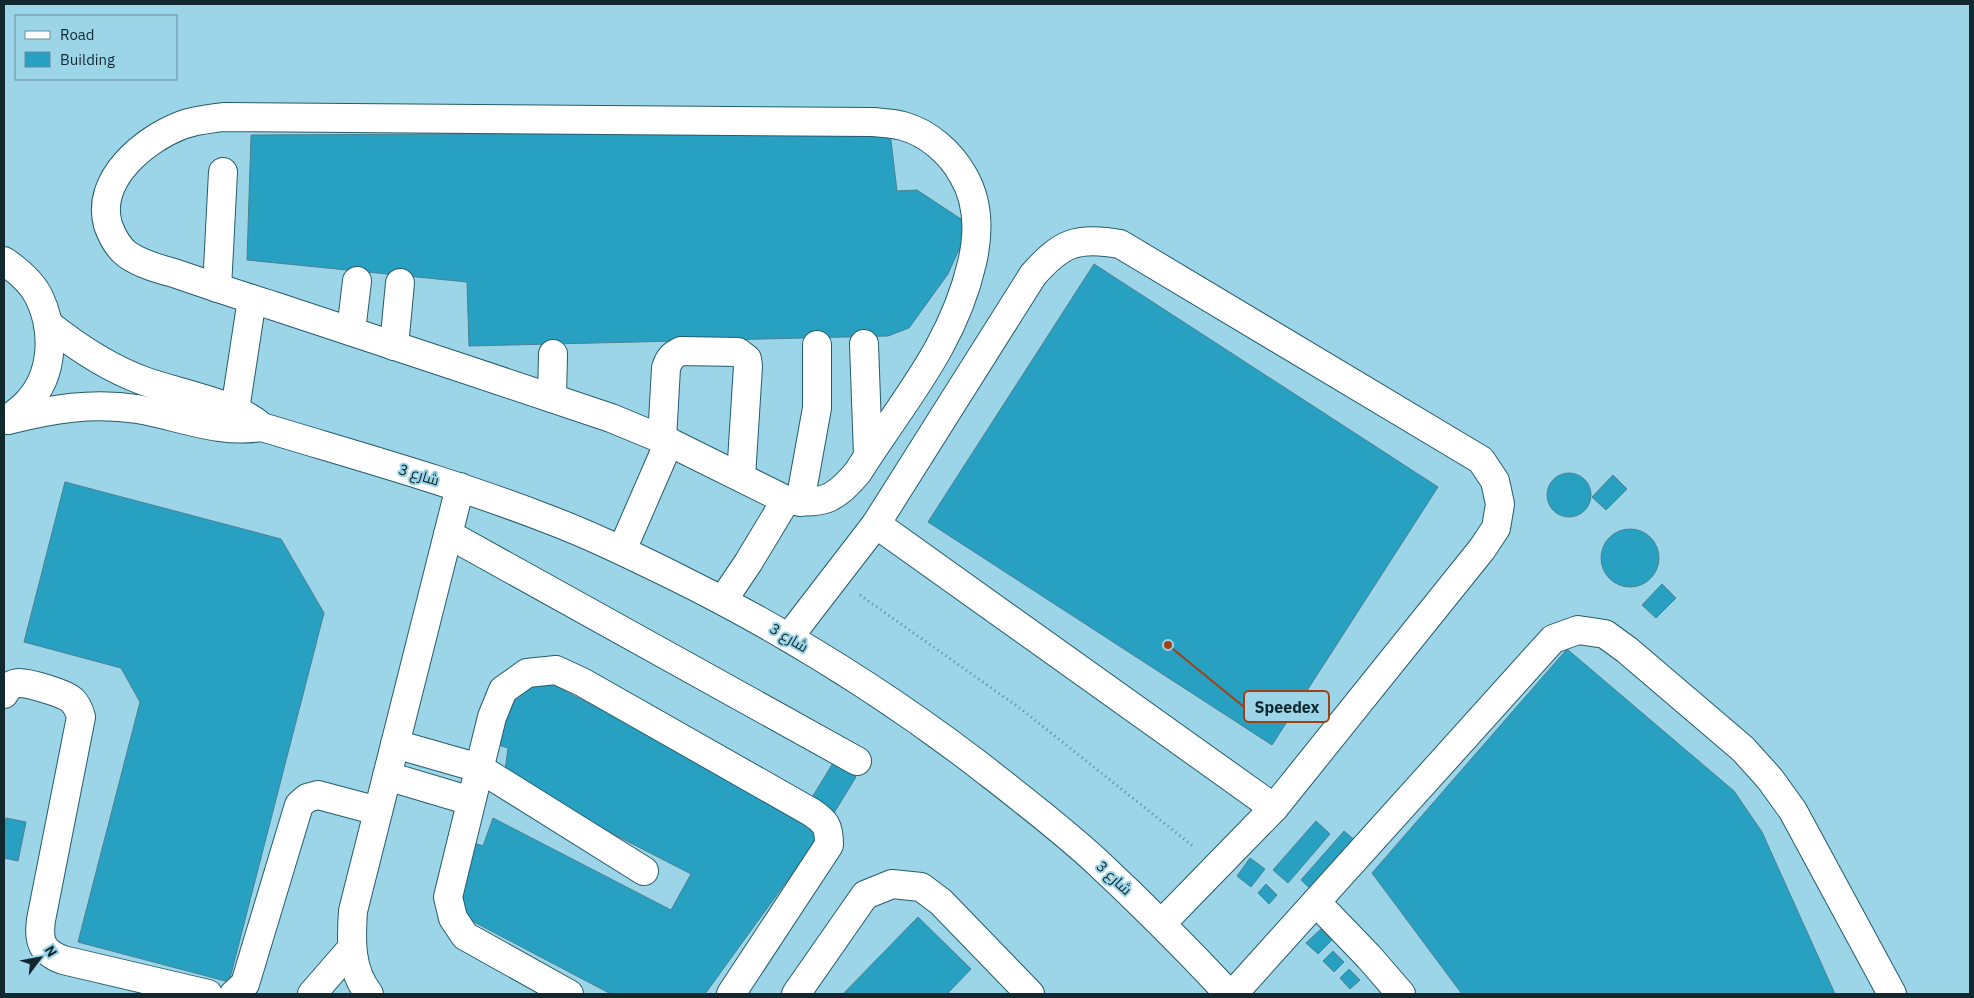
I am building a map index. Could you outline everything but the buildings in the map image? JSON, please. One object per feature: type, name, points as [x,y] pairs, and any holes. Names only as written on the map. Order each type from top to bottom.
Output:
[{"type":"street","points":[[223,117],[862,122],[903,126],[931,139],[955,160],[970,187],[977,217],[975,248],[966,288],[944,341],[929,366],[845,488],[827,499],[806,503],[793,501],[665,440],[611,418],[217,288],[149,265],[128,255],[112,238],[106,216],[108,192],[119,172],[148,143],[165,132],[183,124],[223,117]]},
{"type":"street","points":[[217,288],[223,172]]},
{"type":"street","points":[[789,637],[876,524],[1033,276],[1049,256],[1071,244],[1095,240],[1120,244],[1481,460],[1495,480],[1500,504],[1496,528],[1482,549],[1274,808],[1162,923]]},
{"type":"street","points":[[4,262],[19,272],[38,295],[48,324],[50,352],[43,378],[28,402],[6,421]]},
{"type":"street","points":[[351,331],[357,281]]},
{"type":"street","points":[[394,346],[400,283]]},
{"type":"street","points":[[235,410],[252,299]]},
{"type":"street","name":"شارع 3","points":[[48,324],[86,352],[119,370],[145,381],[235,410],[254,420],[262,427]]},
{"type":"street","points":[[864,344],[868,455]]},
{"type":"street","points":[[723,600],[793,501],[817,408],[817,345]]},
{"type":"street","points":[[622,550],[665,440],[666,368],[668,360],[681,350],[738,352],[747,359],[741,477]]},
{"type":"street","points":[[552,398],[553,354]]},
{"type":"street","name":"شارع 3","points":[[6,421],[59,408],[112,406],[138,409],[233,430],[262,427],[460,487],[547,518],[622,550],[723,600],[789,637],[869,687],[946,741],[1021,798],[1093,859],[1162,923],[1229,994]]},
{"type":"street","points":[[367,993],[355,968],[352,948],[353,910],[460,487]]},
{"type":"street","points":[[876,524],[1274,808]]},
{"type":"street","points":[[448,534],[857,761]]},
{"type":"street","points":[[1233,994],[1553,639],[1578,630],[1605,634],[1627,650],[1743,749],[1770,779],[1793,811],[1892,994]]},
{"type":"street","points":[[569,994],[466,936],[453,918],[448,897],[492,717],[503,690],[527,673],[556,670],[582,682],[822,819],[829,831],[829,845],[731,994]]},
{"type":"street","points":[[4,694],[10,686],[18,683],[59,694],[70,698],[78,706],[81,717],[41,920],[39,933],[42,946],[51,955],[63,960],[208,994]]},
{"type":"street","points":[[395,744],[479,768],[644,871]]},
{"type":"street","points":[[387,776],[471,801]]},
{"type":"street","points":[[234,994],[245,984],[299,805],[307,798],[318,795],[378,812]]},
{"type":"street","points":[[796,994],[865,895],[892,884],[921,887],[941,902],[1030,994]]},
{"type":"street","points":[[1316,902],[1369,957],[1401,994]]},
{"type":"street","points":[[312,994],[352,948]]},
{"type":"path","points":[[835,577],[1021,709],[1218,866]]},
{"type":"place","name":"Speedex","points":[[1168,645]]}]
